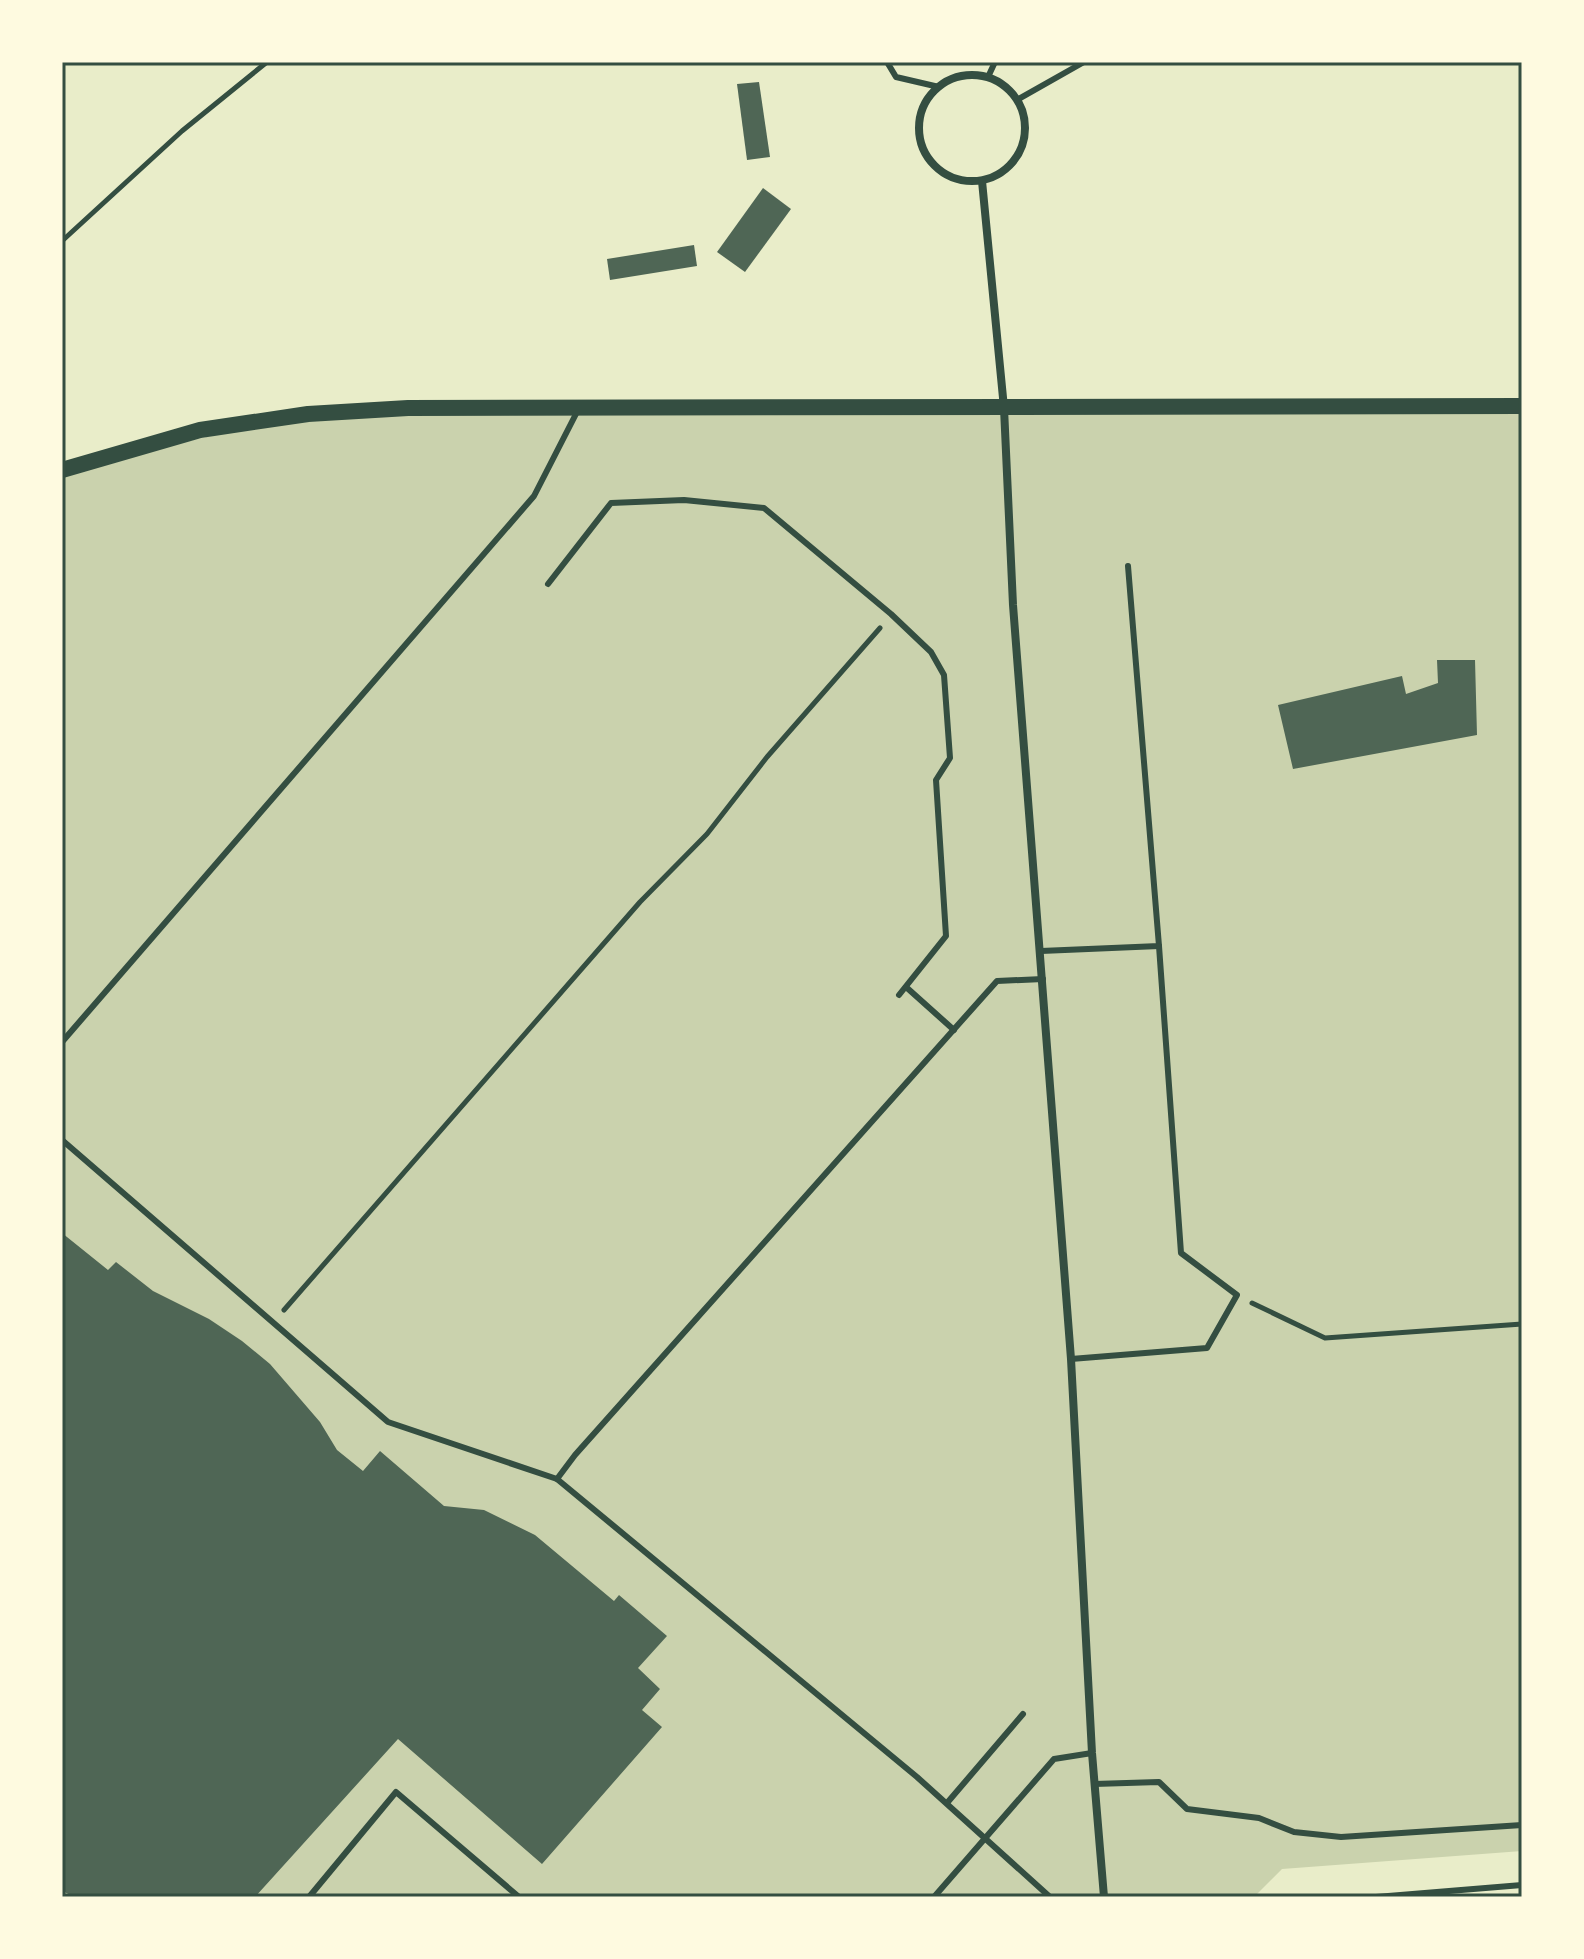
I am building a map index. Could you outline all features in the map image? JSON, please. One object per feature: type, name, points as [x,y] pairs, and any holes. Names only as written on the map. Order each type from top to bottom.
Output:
[{"type":"main road","points":[[62,470],[200,430],[308,414],[408,408],[1522,406]]},
{"type":"street","points":[[971,75],[988,77],[999,82],[1017,100],[1024,115],[1026,133],[1021,150],[1012,164],[998,175],[982,181],[964,181],[934,165],[924,150],[919,133],[921,116],[927,100],[939,87],[954,78],[971,75]]},
{"type":"street","points":[[982,181],[1004,408],[1013,605],[1071,1359],[1092,1753],[1104,1897]]},
{"type":"lane","points":[[887,62],[896,77],[939,87]]},
{"type":"lane","points":[[988,77],[995,62]]},
{"type":"lane","points":[[1017,100],[1084,62]]},
{"type":"lane","points":[[62,1042],[534,496],[580,408]]},
{"type":"lane","points":[[548,584],[611,503],[684,500],[764,508],[891,614],[938,661],[944,675],[950,758],[936,780],[946,936],[899,995]]},
{"type":"lane","points":[[1071,1359],[1207,1348],[1237,1295],[1181,1253],[1128,566]]},
{"type":"lane","points":[[1041,951],[1159,946]]},
{"type":"lane","points":[[557,1479],[575,1455],[997,981],[1043,979]]},
{"type":"lane","points":[[906,987],[954,1030]]},
{"type":"lane","points":[[62,1140],[388,1422],[557,1479],[947,1803],[1050,1897]]},
{"type":"lane","points":[[947,1803],[1023,1714]]},
{"type":"lane","points":[[934,1897],[1054,1759],[1092,1753]]},
{"type":"lane","points":[[1094,1784],[1159,1782],[1187,1809],[1259,1818],[1294,1832],[1341,1837],[1522,1825]]},
{"type":"lane","points":[[309,1897],[396,1792],[519,1897]]},
{"type":"lane","points":[[1376,1897],[1522,1885]]},
{"type":"path","points":[[62,241],[182,131],[267,62]]},
{"type":"path","points":[[273,1322],[640,902],[707,834],[767,757],[891,614]]},
{"type":"path","points":[[1237,1295],[1325,1338],[1522,1324]]},
{"type":"green space","points":[[1522,406],[1522,1851],[1282,1869],[1254,1897],[62,1897],[62,470],[308,414]]},
{"type":"building","points":[[759,82],[770,157],[747,160],[737,84]]},
{"type":"building","points":[[763,188],[791,209],[745,272],[717,252]]},
{"type":"building","points":[[694,245],[697,266],[610,280],[607,259]]},
{"type":"building","points":[[1437,660],[1475,660],[1477,735],[1293,769],[1278,705],[1402,676],[1406,694],[1438,683]]},
{"type":"building","points":[[62,1233],[108,1270],[116,1262],[153,1291],[209,1319],[242,1341],[270,1364],[320,1422],[337,1450],[363,1471],[380,1451],[444,1506],[484,1510],[535,1535],[614,1601],[619,1595],[667,1636],[638,1668],[660,1689],[642,1710],[662,1727],[542,1864],[398,1739],[255,1897],[75,1897],[62,1891]]}]
